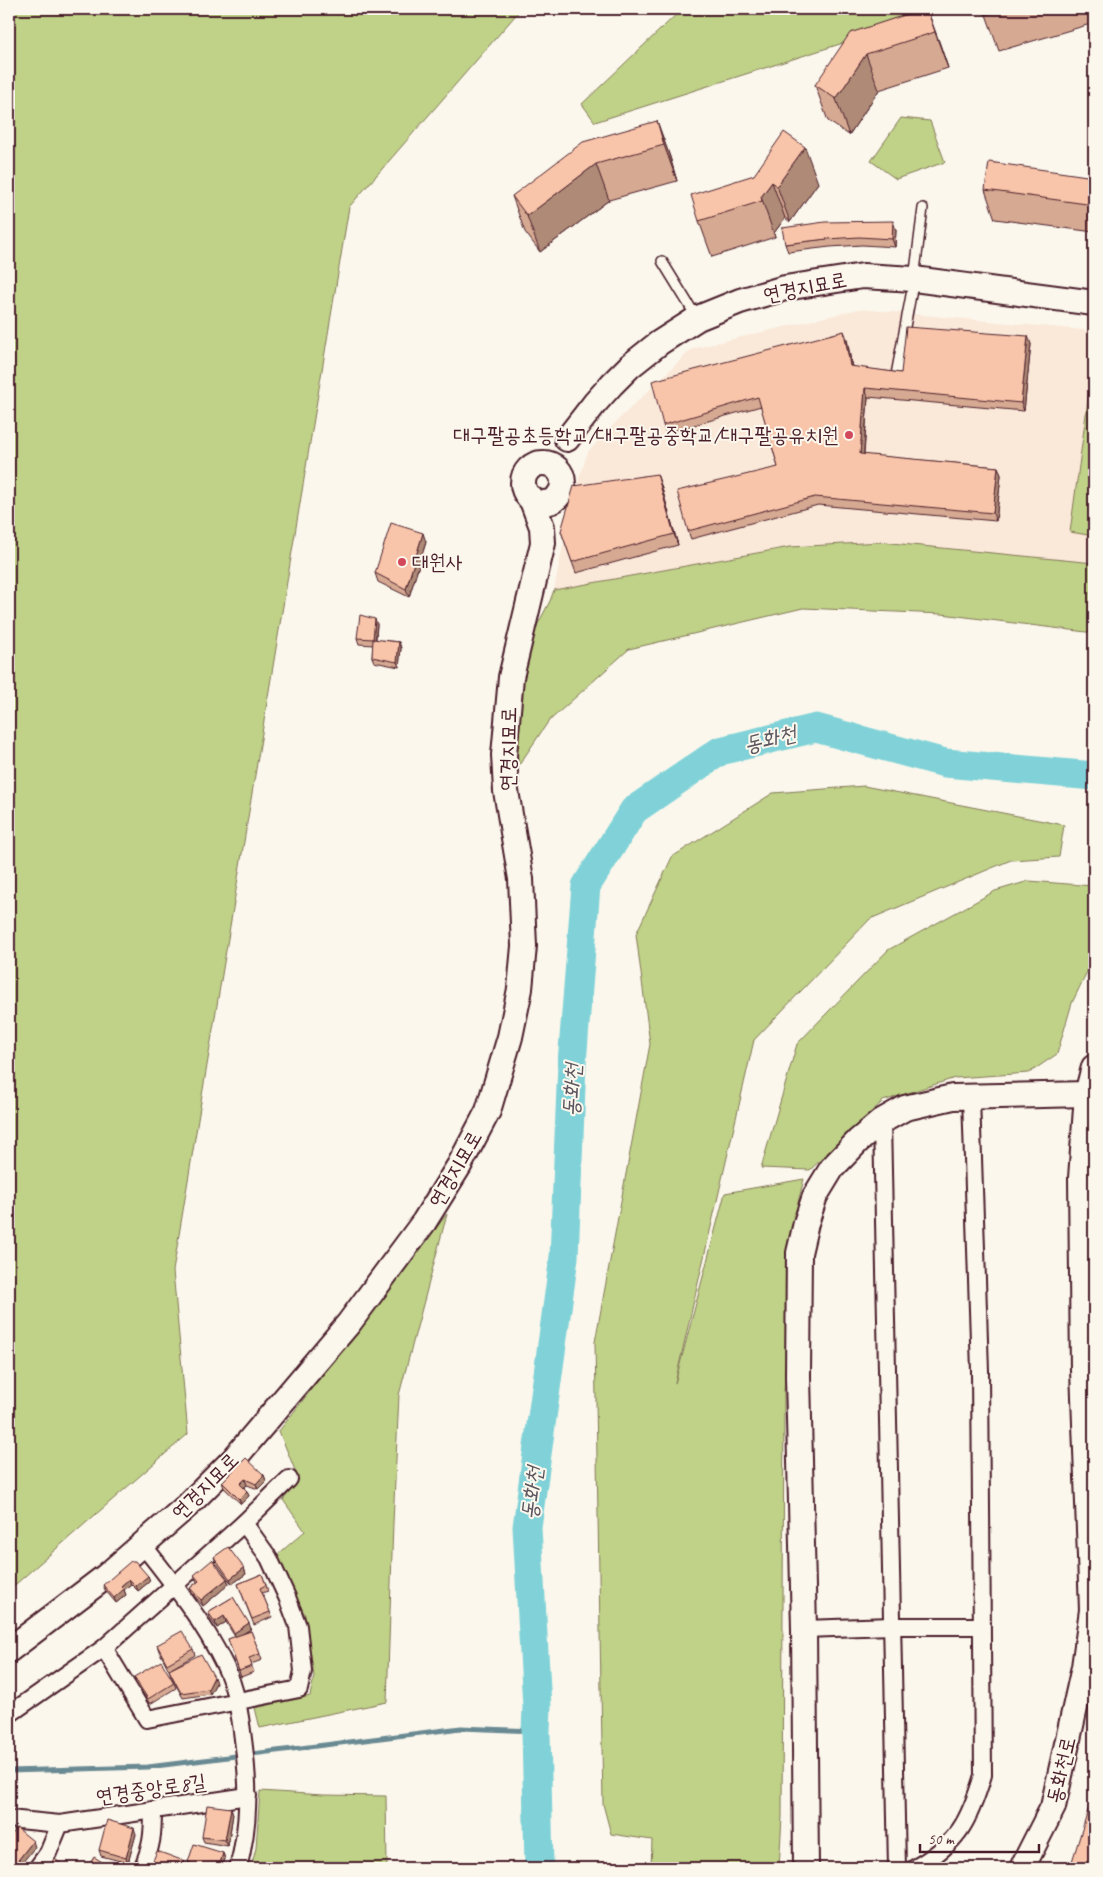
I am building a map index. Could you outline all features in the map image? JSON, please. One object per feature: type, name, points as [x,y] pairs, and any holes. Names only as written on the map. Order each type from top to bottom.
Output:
[{"type":"street","name":"연경지묘로","points":[[552,468],[567,439],[595,403],[630,366],[698,318],[740,301],[785,288],[863,276],[914,279],[1094,302]]},
{"type":"street","points":[[532,466],[552,468],[563,486],[556,498],[541,500],[524,488],[524,476],[532,466]]},
{"type":"street","name":"연경지묘로","points":[[9,1650],[76,1600],[143,1546],[233,1460],[349,1323],[424,1222],[459,1166],[488,1111],[510,1037],[520,989],[524,946],[521,879],[506,791],[504,755],[511,677],[543,542],[541,500]]},
{"type":"street","name":"동화천로","points":[[1022,1868],[1053,1808],[1084,1667],[1092,1610],[1083,1370],[1081,1178],[1087,1094],[1094,1067]]},
{"type":"street","points":[[806,1868],[804,1629],[798,1376],[799,1253],[815,1196],[832,1168],[858,1140],[882,1121],[905,1108],[953,1097],[1087,1094]]},
{"type":"street","points":[[915,1868],[935,1857],[961,1831],[975,1802],[983,1775],[980,1371],[971,1097]]},
{"type":"street","points":[[882,1121],[898,1868]]},
{"type":"street","points":[[11,1713],[104,1648],[244,1523],[289,1478]]},
{"type":"street","points":[[104,1648],[147,1719],[239,1709],[299,1689],[303,1671],[298,1626],[288,1597],[269,1558],[244,1523]]},
{"type":"street","points":[[143,1546],[201,1624],[225,1666],[239,1709],[248,1778],[248,1796],[247,1824],[238,1868]]},
{"type":"street","points":[[804,1629],[892,1626],[981,1626]]},
{"type":"street","name":"연경중앙로8길","points":[[9,1819],[60,1824],[248,1796]]},
{"type":"street","points":[[142,1868],[150,1851],[153,1834],[153,1810]]},
{"type":"street","points":[[37,1868],[48,1854],[60,1824]]},
{"type":"lane","points":[[895,380],[914,279],[923,208]]},
{"type":"lane","points":[[662,261],[698,318]]},
{"type":"shaded area","name":"대구팔공초등학교/대구팔공중학교/대구팔공유치원","points":[[859,309],[1094,331],[1094,563],[881,542],[790,547],[554,590],[573,497],[588,452],[621,417],[692,349]]},
{"type":"green space","points":[[9,9],[521,9],[349,207],[173,1271],[188,1434],[9,1590]]},
{"type":"green space","points":[[682,9],[950,9],[595,122],[582,104]]},
{"type":"green space","points":[[901,118],[930,121],[945,162],[896,179],[871,161]]},
{"type":"green space","points":[[1089,392],[1094,392],[1094,536],[1070,532]]},
{"type":"green space","points":[[881,542],[1094,563],[1094,633],[942,614],[803,608],[629,649],[548,722],[515,771],[522,654],[554,590],[790,547]]},
{"type":"green space","points":[[864,786],[1064,825],[1059,857],[1011,860],[870,919],[754,1040],[675,1383],[725,1193],[804,1179],[796,1210],[784,1392],[782,1817],[779,1868],[651,1868],[652,1840],[611,1834],[603,1804],[595,1342],[650,1044],[636,934],[672,857],[773,793]]},
{"type":"green space","points":[[1029,881],[1094,886],[1094,957],[1072,1003],[1057,1054],[1029,1073],[955,1078],[883,1101],[810,1170],[761,1168],[797,1044],[888,950],[995,891]]},
{"type":"green space","points":[[447,1214],[399,1395],[387,1702],[260,1728],[255,1708],[310,1696],[314,1676],[305,1615],[276,1556],[305,1531],[283,1500],[299,1480],[279,1431]]},
{"type":"green space","points":[[260,1791],[386,1796],[387,1868],[251,1868],[256,1848]]},
{"type":"building","points":[[927,9],[935,32],[866,54],[836,99],[815,85],[850,33]]},
{"type":"building","points":[[984,9],[1006,9],[985,15]]},
{"type":"building","points":[[657,121],[664,145],[596,164],[527,216],[512,196],[583,142]]},
{"type":"building","points":[[784,132],[805,147],[777,186],[772,182],[761,197],[762,201],[699,221],[691,195],[754,175]]},
{"type":"building","points":[[989,162],[1094,177],[1094,205],[985,190]]},
{"type":"building","points":[[893,221],[892,239],[859,237],[785,244],[782,228],[825,222]]},
{"type":"building","name":"대구팔공초등학교/대구팔공중학교/대구팔공유치원","points":[[906,327],[1028,336],[1021,403],[865,388],[860,454],[998,467],[993,513],[815,497],[688,531],[677,491],[778,467],[758,397],[663,425],[652,381],[844,331],[850,366],[901,373]]},
{"type":"building","points":[[657,474],[674,534],[572,562],[561,531],[574,486]]},
{"type":"building","name":"대원사","points":[[391,523],[423,533],[406,589],[375,573]]},
{"type":"building","points":[[360,615],[375,619],[373,639],[357,638]]},
{"type":"building","points":[[373,639],[399,642],[397,662],[372,657]]},
{"type":"building","points":[[246,1458],[264,1475],[256,1484],[245,1479],[240,1484],[247,1491],[239,1499],[222,1482]]},
{"type":"building","points":[[228,1547],[244,1568],[230,1579],[214,1557]]},
{"type":"building","points":[[212,1560],[227,1579],[201,1600],[190,1588],[199,1581],[194,1575]]},
{"type":"building","points":[[131,1561],[135,1561],[148,1576],[136,1586],[129,1579],[121,1586],[124,1589],[114,1598],[103,1585]]},
{"type":"building","points":[[262,1574],[266,1585],[260,1588],[270,1612],[252,1619],[238,1584]]},
{"type":"building","points":[[233,1597],[249,1623],[234,1633],[224,1616],[215,1622],[208,1612]]},
{"type":"building","points":[[182,1631],[193,1649],[167,1664],[157,1645]]},
{"type":"building","points":[[251,1631],[260,1654],[249,1658],[252,1666],[239,1671],[228,1639]]},
{"type":"building","points":[[201,1654],[214,1677],[208,1689],[181,1693],[169,1670]]},
{"type":"building","points":[[161,1661],[174,1683],[148,1699],[134,1677]]},
{"type":"building","points":[[1094,1791],[1094,1868],[1070,1868]]},
{"type":"building","points":[[207,1805],[231,1808],[225,1840],[202,1837]]},
{"type":"building","points":[[107,1820],[134,1828],[126,1858],[99,1850]]},
{"type":"building","points":[[17,1828],[33,1841],[12,1868],[9,1868],[9,1838]]},
{"type":"building","points":[[194,1844],[223,1853],[219,1867],[214,1865],[213,1868],[189,1868],[191,1863],[188,1862]]},
{"type":"building","points":[[157,1851],[184,1861],[182,1868],[150,1868]]},
{"type":"building","points":[[94,1857],[112,1868],[87,1868]]},
{"type":"building","points":[[55,1859],[66,1868],[48,1868]]},
{"type":"waterway","name":"동화천","points":[[539,1868],[537,1707],[527,1527],[564,1257],[572,1063],[586,886],[634,810],[720,751],[816,728],[945,763],[1094,776]]},
{"type":"waterway","points":[[9,1771],[148,1767],[461,1728],[536,1731]]},
{"type":"place","name":"대구팔공초등학교/대구팔공중학교/대구팔공유치원","points":[[849,435]]},
{"type":"place","name":"대원사","points":[[402,562]]}]
